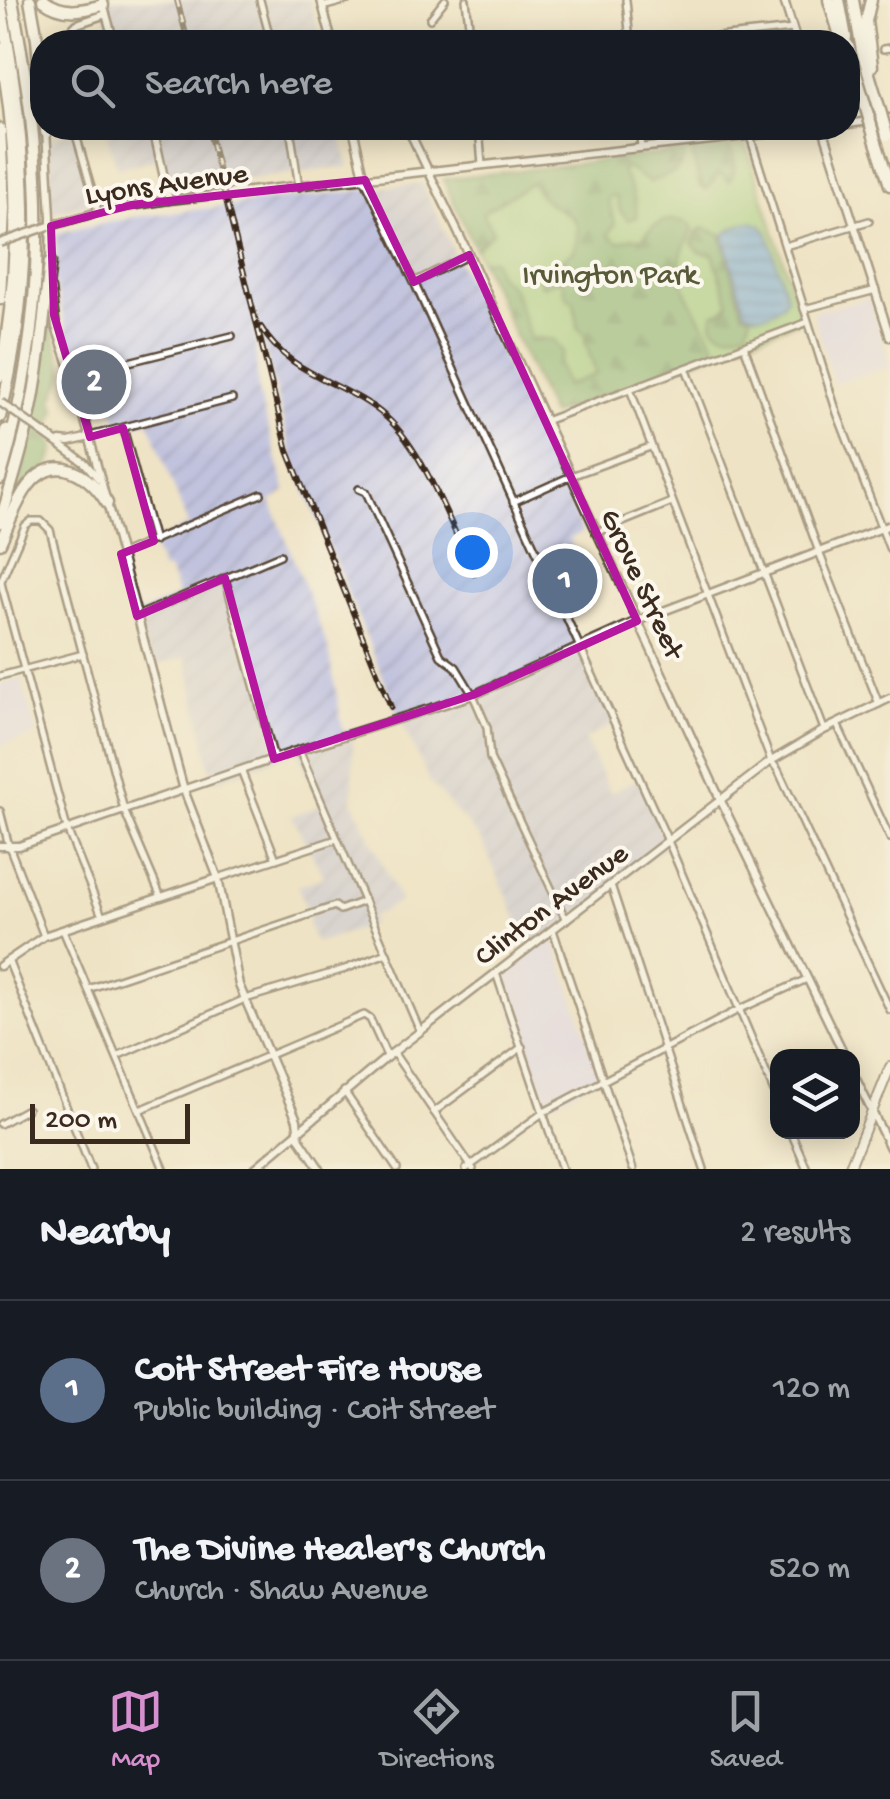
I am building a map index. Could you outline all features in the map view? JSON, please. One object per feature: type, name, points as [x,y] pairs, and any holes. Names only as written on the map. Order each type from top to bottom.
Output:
[{"type":"highway","points":[[12,0],[30,109]]},
{"type":"highway","points":[[30,0],[36,30]]},
{"type":"highway","points":[[43,0],[69,11],[104,6]]},
{"type":"highway","points":[[829,0],[840,30]]},
{"type":"highway","points":[[839,0],[843,30]]},
{"type":"highway","points":[[853,0],[858,30]]},
{"type":"highway","points":[[871,0],[866,20],[879,107]]},
{"type":"highway","points":[[0,1],[19,113],[25,210],[20,308],[0,417]]},
{"type":"highway","points":[[860,40],[889,139]]},
{"type":"highway","points":[[0,48],[11,122],[16,199],[12,296],[0,376]]},
{"type":"highway","points":[[860,89],[890,185]]},
{"type":"highway","points":[[860,91],[866,108]]},
{"type":"highway","points":[[0,128],[4,188],[0,299]]},
{"type":"highway","points":[[0,479],[22,388],[35,292],[38,234],[33,140]]},
{"type":"highway","points":[[0,522],[33,398],[50,262]]},
{"type":"highway","points":[[0,453],[35,292]]},
{"type":"highway","points":[[0,542],[27,487],[48,471],[68,469],[82,475],[107,503]]},
{"type":"main road","points":[[784,0],[793,29]]},
{"type":"main road","points":[[321,3],[329,30]]},
{"type":"main road","points":[[70,30],[104,6]]},
{"type":"main road","points":[[860,122],[890,118]]},
{"type":"main road","points":[[46,140],[54,315],[184,790],[218,878],[245,999],[297,1120],[298,1138],[320,1169]]},
{"type":"main road","points":[[156,140],[169,200]]},
{"type":"main road","points":[[356,140],[365,180]]},
{"type":"main road","name":"Grove Street","points":[[412,140],[469,255],[636,621],[842,1049]]},
{"type":"main road","name":"Lyons Avenue","points":[[0,243],[98,212],[169,200],[710,140]]},
{"type":"main road","points":[[825,140],[890,337]]},
{"type":"main road","points":[[0,402],[90,468],[102,486]]},
{"type":"main road","points":[[46,434],[69,442],[90,436]]},
{"type":"main road","points":[[4,846],[19,846],[298,750],[473,695],[636,621],[886,526]]},
{"type":"main road","name":"Clinton Avenue","points":[[254,1169],[420,1030],[771,761],[890,698]]},
{"type":"main road","points":[[0,966],[44,936],[218,878]]},
{"type":"main road","points":[[848,1169],[890,1067]]},
{"type":"main road","points":[[860,1087],[890,1148]]},
{"type":"street","points":[[260,0],[268,30]]},
{"type":"street","points":[[321,3],[348,0]]},
{"type":"street","points":[[430,19],[445,0]]},
{"type":"street","points":[[466,0],[470,30]]},
{"type":"street","points":[[626,0],[629,30]]},
{"type":"street","points":[[783,30],[793,29]]},
{"type":"street","points":[[77,140],[98,212]]},
{"type":"street","points":[[292,140],[300,187]]},
{"type":"street","points":[[480,140],[482,165]]},
{"type":"street","points":[[640,140],[641,147]]},
{"type":"street","points":[[751,140],[837,413],[886,526],[890,550]]},
{"type":"street","points":[[365,180],[668,841],[770,1082]]},
{"type":"street","points":[[785,246],[869,222]]},
{"type":"street","points":[[414,282],[469,255]]},
{"type":"street","points":[[804,309],[876,290]]},
{"type":"street","points":[[545,421],[808,322]]},
{"type":"street","points":[[73,376],[232,336]]},
{"type":"street","points":[[744,346],[878,704]]},
{"type":"street","points":[[686,368],[824,730]]},
{"type":"street","points":[[630,389],[771,761],[890,1010]]},
{"type":"street","points":[[90,436],[232,399]]},
{"type":"street","points":[[123,428],[154,541]]},
{"type":"street","points":[[513,502],[651,447]]},
{"type":"street","points":[[359,488],[366,492],[442,656],[456,667],[473,695],[486,727],[490,758],[566,920]]},
{"type":"street","points":[[121,554],[260,494]]},
{"type":"street","points":[[596,532],[672,502]]},
{"type":"street","points":[[102,916],[68,830],[1,581],[23,530],[36,520],[50,530],[124,810],[161,897]]},
{"type":"street","points":[[136,616],[280,555]]},
{"type":"street","points":[[224,578],[274,759]]},
{"type":"street","points":[[0,676],[83,654]]},
{"type":"street","points":[[837,724],[890,838]]},
{"type":"street","points":[[298,750],[420,1030]]},
{"type":"street","points":[[241,770],[276,859]]},
{"type":"street","points":[[0,811],[4,846],[44,936]]},
{"type":"street","points":[[218,878],[337,839]]},
{"type":"street","points":[[610,886],[704,1169]]},
{"type":"street","points":[[88,989],[335,906],[340,910],[364,900]]},
{"type":"street","points":[[63,930],[164,1169]]},
{"type":"street","points":[[553,930],[633,1169]]},
{"type":"street","points":[[117,1056],[245,999],[387,953]]},
{"type":"street","points":[[8,960],[92,1169]]},
{"type":"street","points":[[496,973],[562,1169]]},
{"type":"street","points":[[140,1110],[364,1015],[470,1168],[544,1112],[738,1010],[807,980]]},
{"type":"street","points":[[434,1112],[522,1047]]},
{"type":"street","points":[[344,1091],[398,1169]]},
{"type":"street","points":[[0,1124],[27,1109]]},
{"type":"street","points":[[794,1139],[807,1169]]},
{"type":"highlighted area","points":[[365,180],[414,282],[469,255],[637,621],[473,695],[274,759],[225,578],[137,616],[121,554],[154,541],[123,428],[90,437],[54,315],[51,226],[131,205]]},
{"type":"shaded area","points":[[101,0],[310,0],[318,30],[90,30],[107,23]]},
{"type":"shaded area","points":[[49,140],[77,140],[94,202],[49,213]]},
{"type":"shaded area","points":[[109,140],[342,140],[349,167],[167,189],[160,158],[117,168]]},
{"type":"shaded area","points":[[422,183],[582,532],[569,539],[583,569],[551,586],[615,724],[584,739],[610,793],[640,778],[668,844],[531,949],[482,841],[430,782],[399,716],[293,460],[253,304],[258,392],[286,492],[271,501],[329,650],[343,732],[353,729],[353,802],[400,901],[370,918],[372,925],[315,943],[298,886],[324,877],[292,816],[321,805],[298,751],[213,781],[186,657],[150,667],[138,614],[178,596],[168,569],[162,570],[151,543],[188,525],[149,421],[119,429],[103,364],[77,370],[55,284],[56,233],[135,217]]},
{"type":"shaded area","points":[[870,298],[890,367],[834,383],[813,312]]},
{"type":"shaded area","points":[[21,678],[37,735],[0,745],[0,684]]},
{"type":"shaded area","points":[[552,935],[601,1077],[544,1108],[500,974]]},
{"type":"green space","name":"Irvington Park","points":[[746,144],[802,320],[551,415],[443,179]]},
{"type":"green space","points":[[728,146],[735,163],[729,181],[719,173],[707,189],[700,187],[692,150]]},
{"type":"green space","points":[[684,151],[681,166],[649,182],[627,168],[621,170],[634,198],[636,217],[628,220],[620,211],[617,198],[608,199],[615,224],[608,235],[618,242],[643,238],[659,223],[672,220],[692,226],[680,270],[687,295],[717,352],[551,415],[480,260],[493,259],[498,275],[512,287],[531,340],[554,340],[563,352],[559,363],[566,386],[596,374],[586,336],[578,328],[574,302],[566,296],[562,279],[542,286],[537,276],[574,251],[575,220],[549,203],[532,182],[482,213],[493,232],[475,249],[443,179]]},
{"type":"green space","points":[[703,228],[723,235],[743,312],[751,315],[747,330],[723,333],[712,324],[713,314],[729,303],[713,254],[699,252],[692,243],[695,233]]},
{"type":"green space","points":[[50,321],[65,372],[53,399],[56,409],[50,428],[55,450],[50,464],[16,498],[36,410]]},
{"type":"water","points":[[750,222],[767,231],[787,297],[774,311],[763,314],[745,311],[724,237]]},
{"type":"railway","points":[[177,0],[185,30]]},
{"type":"railway","points":[[211,140],[288,451],[391,707]]},
{"type":"railway","points":[[261,327],[287,357],[371,405],[400,431],[436,491],[474,574]]},
{"type":"place","name":"The Divine Healer's Church","points":[[94,382]]},
{"type":"place","name":"Coit Street Fire House","points":[[565,581]]}]
